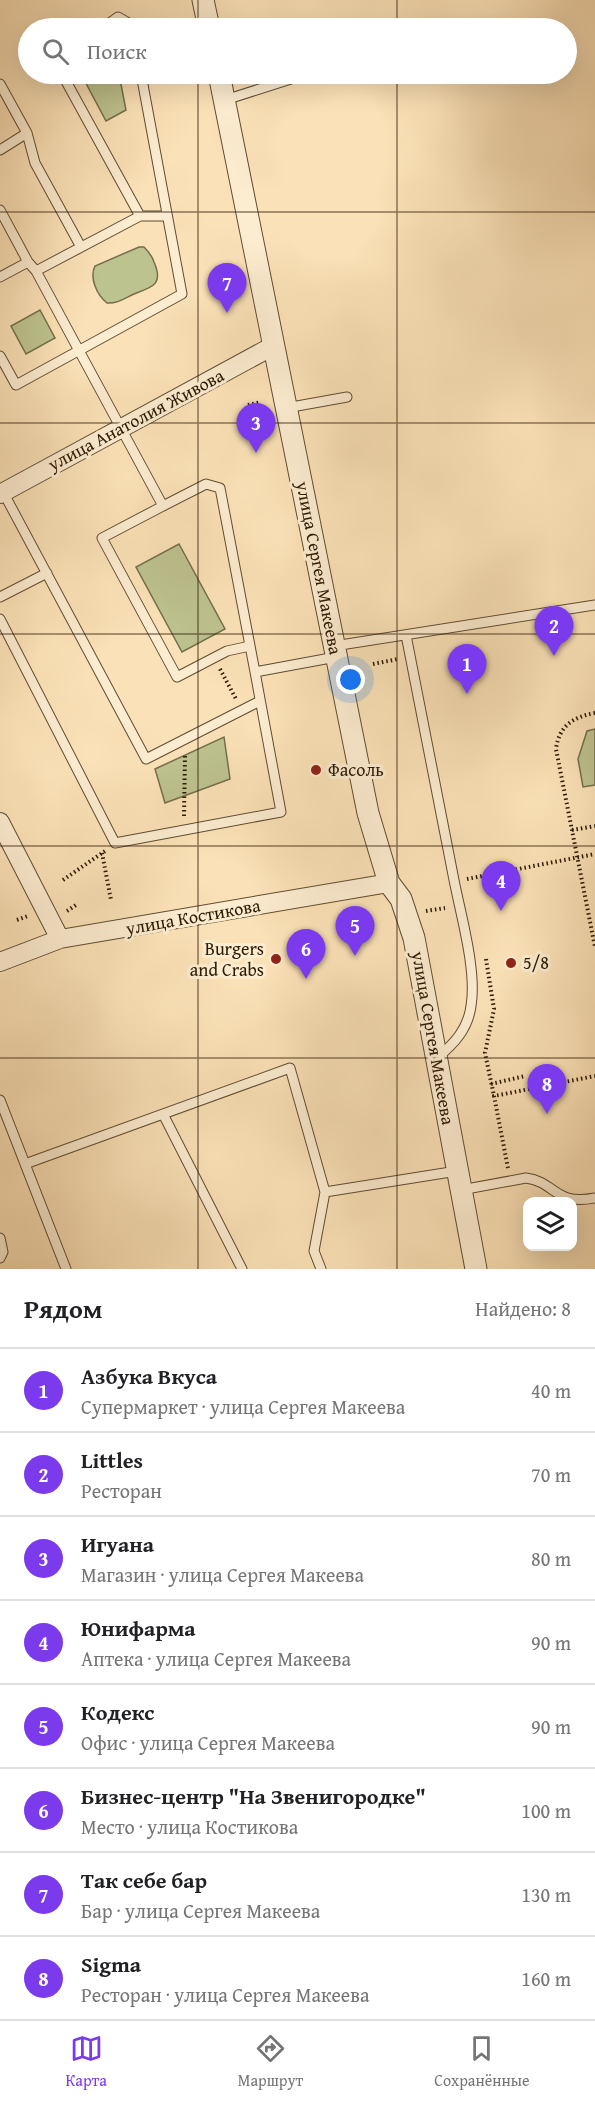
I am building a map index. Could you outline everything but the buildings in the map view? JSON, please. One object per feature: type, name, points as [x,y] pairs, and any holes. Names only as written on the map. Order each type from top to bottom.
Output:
[{"type":"street","points":[[203,0],[207,18]]},
{"type":"street","name":"улица Сергея Макеева","points":[[221,84],[368,813],[389,883],[401,899],[414,938],[476,1269]]},
{"type":"street","name":"улица Анатолия Живова","points":[[1,491],[273,346]]},
{"type":"street","points":[[0,822],[60,939]]},
{"type":"street","name":"улица Костикова","points":[[0,962],[60,939],[389,883]]},
{"type":"lane","points":[[0,84],[27,134],[34,163],[81,247]]},
{"type":"lane","points":[[67,84],[140,216]]},
{"type":"lane","points":[[0,356],[16,385],[182,294],[143,84]]},
{"type":"lane","points":[[225,100],[275,84]]},
{"type":"lane","points":[[0,150],[27,134]]},
{"type":"lane","points":[[0,210],[28,262],[36,271],[163,506]]},
{"type":"lane","points":[[36,271],[140,216],[167,216]]},
{"type":"lane","points":[[0,277],[28,262]]},
{"type":"lane","points":[[286,408],[347,397]]},
{"type":"lane","points":[[0,619],[115,843],[281,812],[255,672],[220,488],[206,484],[102,538],[177,678],[226,651],[250,646]]},
{"type":"lane","points":[[1,491],[146,759],[260,701]]},
{"type":"lane","points":[[0,597],[47,573]]},
{"type":"lane","points":[[255,672],[405,635],[595,605]]},
{"type":"lane","points":[[405,635],[459,905],[473,990],[469,1017],[464,1030],[436,1059]]},
{"type":"lane","points":[[25,1164],[290,1068],[325,1192],[314,1251],[321,1269]]},
{"type":"lane","points":[[0,1100],[66,1269]]},
{"type":"lane","points":[[163,1114],[242,1269]]},
{"type":"lane","points":[[325,1192],[521,1178],[535,1180],[571,1200],[595,1198]]},
{"type":"lane","points":[[0,1238],[3,1252],[0,1258]]},
{"type":"path","points":[[248,405],[261,402]]},
{"type":"path","points":[[215,657],[242,710]]},
{"type":"path","points":[[595,713],[573,720],[565,726],[557,740],[556,749],[595,947]]},
{"type":"path","points":[[184,830],[186,739]]},
{"type":"path","points":[[572,830],[595,826]]},
{"type":"path","points":[[63,880],[115,843]]},
{"type":"path","points":[[102,853],[111,900]]},
{"type":"path","points":[[454,882],[595,854]]},
{"type":"path","points":[[61,914],[76,905]]},
{"type":"path","points":[[426,911],[459,905]]},
{"type":"path","points":[[492,1084],[525,1076]]},
{"type":"path","points":[[511,1180],[494,1096],[595,1076]]},
{"type":"green space","points":[[86,84],[121,84],[126,110],[106,121]]},
{"type":"green space","points":[[139,247],[144,247],[152,258],[158,276],[155,284],[118,302],[107,303],[95,286],[93,271],[95,266]]},
{"type":"green space","points":[[40,310],[55,338],[26,354],[11,326]]},
{"type":"green space","points":[[179,544],[225,629],[182,652],[136,567]]},
{"type":"green space","points":[[595,729],[595,785],[583,787],[578,759],[587,731]]},
{"type":"green space","points":[[224,737],[230,779],[165,803],[155,769]]},
{"type":"place","name":"Так себе бар","points":[[227,313]]},
{"type":"place","name":"Игуана","points":[[256,453]]},
{"type":"place","name":"Littles","points":[[554,656]]},
{"type":"place","name":"Азбука Вкуса","points":[[467,694]]},
{"type":"place","name":"Фасоль","points":[[316,770]]},
{"type":"place","name":"Юнифарма","points":[[501,911]]},
{"type":"place","name":"Кодекс","points":[[355,956]]},
{"type":"place","name":"Burgers and Crabs","points":[[276,959]]},
{"type":"place","name":"5/8","points":[[511,963]]},
{"type":"place","name":"Бизнес-центр \"На Звенигородке\"","points":[[306,979]]},
{"type":"place","name":"Sigma","points":[[547,1114]]}]
